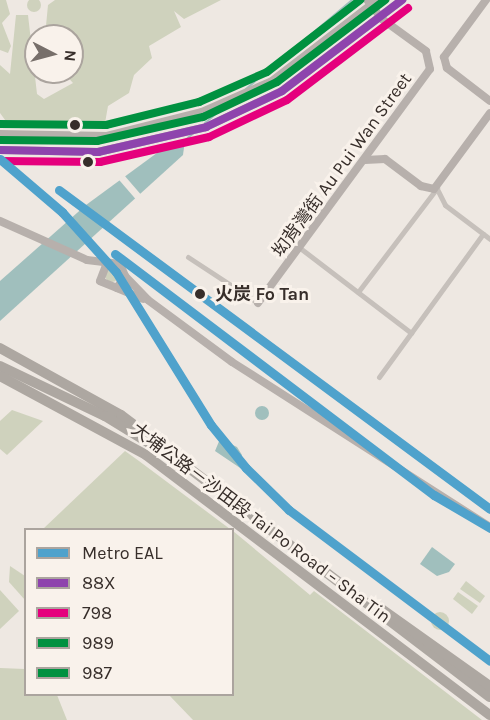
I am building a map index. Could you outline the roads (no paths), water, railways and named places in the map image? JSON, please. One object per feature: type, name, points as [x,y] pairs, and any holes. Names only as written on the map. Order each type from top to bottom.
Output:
[{"type":"highway","points":[[0,348],[136,424],[185,465]]},
{"type":"highway","name":"大埔公路－沙田段 Tai Po Road – Sha Tin","points":[[0,366],[105,416],[185,465],[490,697]]},
{"type":"highway","name":"大埔公路－沙田段 Tai Po Road – Sha Tin","points":[[0,376],[139,450],[486,712],[490,720]]},
{"type":"highway","points":[[0,383],[21,388]]},
{"type":"highway","points":[[366,601],[392,613],[487,684]]},
{"type":"street","points":[[0,150],[18,152],[125,148],[206,127],[282,91],[382,19],[402,0]]},
{"type":"street","points":[[486,0],[448,45],[445,63],[453,73],[489,97]]},
{"type":"street","points":[[0,134],[122,134],[202,112],[272,81],[371,2],[382,19],[426,51],[431,60],[428,74]]},
{"type":"street","points":[[426,51],[448,45]]},
{"type":"street","points":[[428,74],[438,69],[453,73]]},
{"type":"street","name":"㘭背灣街 Au Pui Wan Street","points":[[258,303],[428,74]]},
{"type":"street","points":[[358,292],[490,113]]},
{"type":"street","points":[[382,137],[385,159]]},
{"type":"street","points":[[364,161],[385,159],[421,186],[437,187]]},
{"type":"street","points":[[437,187],[441,201],[490,239]]},
{"type":"street","points":[[0,221],[83,258],[120,264],[125,276],[148,300],[242,369],[490,527]]},
{"type":"street","points":[[379,377],[483,234]]},
{"type":"street","points":[[300,248],[411,333]]},
{"type":"street","points":[[188,256],[258,303]]},
{"type":"street","points":[[83,258],[105,287],[117,288],[148,300]]},
{"type":"street","points":[[99,277],[107,263]]},
{"type":"street","points":[[117,288],[125,276]]},
{"type":"water","points":[[185,140],[183,155],[0,321],[0,281],[86,205],[161,150]]},
{"type":"water","points":[[262,406],[267,408],[269,413],[267,418],[262,420],[257,418],[255,413],[257,408]]},
{"type":"water","points":[[220,439],[237,447],[242,455],[238,463],[248,466],[249,474],[215,451]]},
{"type":"water","points":[[432,547],[455,564],[449,572],[437,576],[420,564]]},
{"type":"waterway","points":[[246,89],[352,0]]},
{"type":"waterway","points":[[205,123],[228,104]]},
{"type":"waterway","points":[[184,141],[194,133]]},
{"type":"metro line","name":"EAL","points":[[0,159],[62,212],[116,272],[211,425],[246,468],[289,510],[490,661]]},
{"type":"metro line","name":"EAL","points":[[59,190],[490,509]]},
{"type":"metro line","name":"EAL","points":[[115,254],[434,495],[490,528]]},
{"type":"place","name":"火炭 Fo Tan","points":[[200,294]]}]
